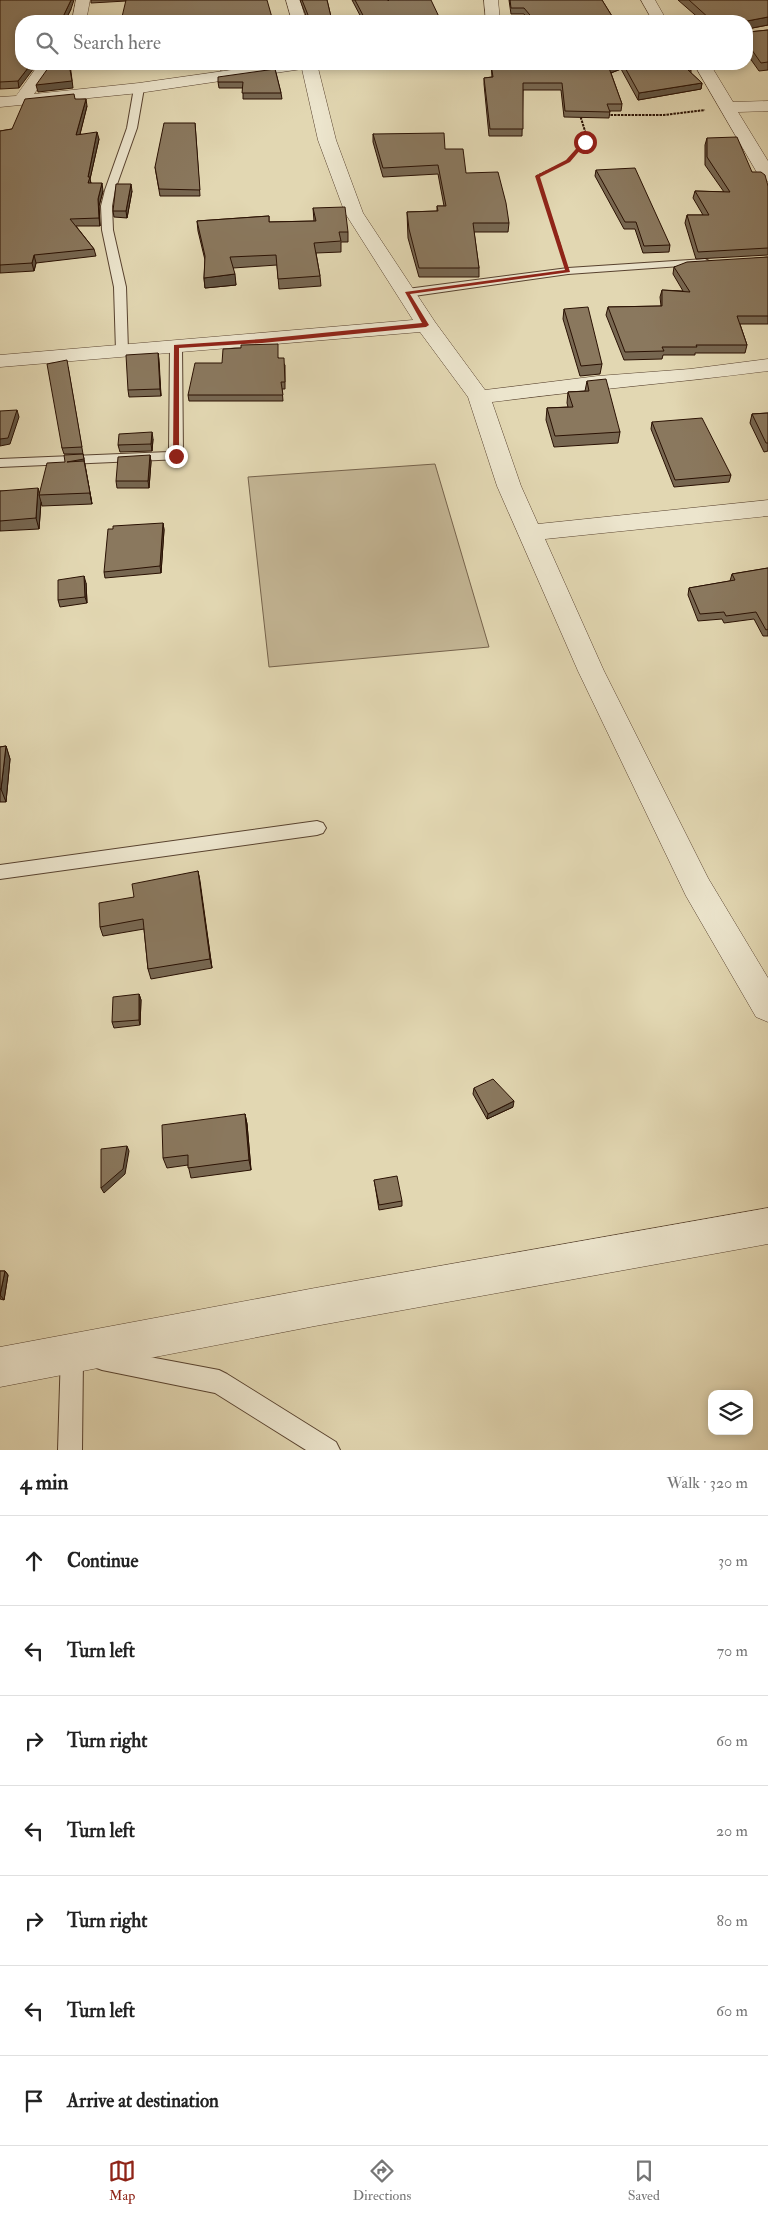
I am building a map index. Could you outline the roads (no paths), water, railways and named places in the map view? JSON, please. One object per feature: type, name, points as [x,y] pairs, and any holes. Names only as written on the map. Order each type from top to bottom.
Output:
[{"type":"street","points":[[80,15],[83,0]]},
{"type":"street","points":[[293,0],[297,15]]},
{"type":"street","points":[[491,0],[492,15]]},
{"type":"street","points":[[648,0],[657,15]]},
{"type":"street","points":[[21,100],[43,70]]},
{"type":"street","points":[[0,102],[139,88],[263,70]]},
{"type":"street","points":[[311,70],[327,140],[354,214],[426,325],[479,397],[509,486],[591,671],[697,887],[768,1007]]},
{"type":"street","points":[[705,70],[768,176]]},
{"type":"street","points":[[726,107],[768,106]]},
{"type":"street","points":[[0,361],[176,346],[262,341],[426,325]]},
{"type":"street","points":[[479,397],[598,382],[690,375],[768,365]]},
{"type":"street","points":[[530,533],[768,508]]},
{"type":"street","points":[[0,1367],[429,1286],[768,1226]]},
{"type":"lane","points":[[122,351],[123,319],[119,278],[112,244],[107,231],[106,213],[110,191],[132,127],[139,88]]},
{"type":"lane","points":[[407,293],[568,271],[714,261]]},
{"type":"lane","points":[[0,463],[176,456],[176,346]]},
{"type":"lane","points":[[0,872],[317,828]]},
{"type":"lane","points":[[70,1450],[72,1352],[219,1382],[328,1450]]}]
